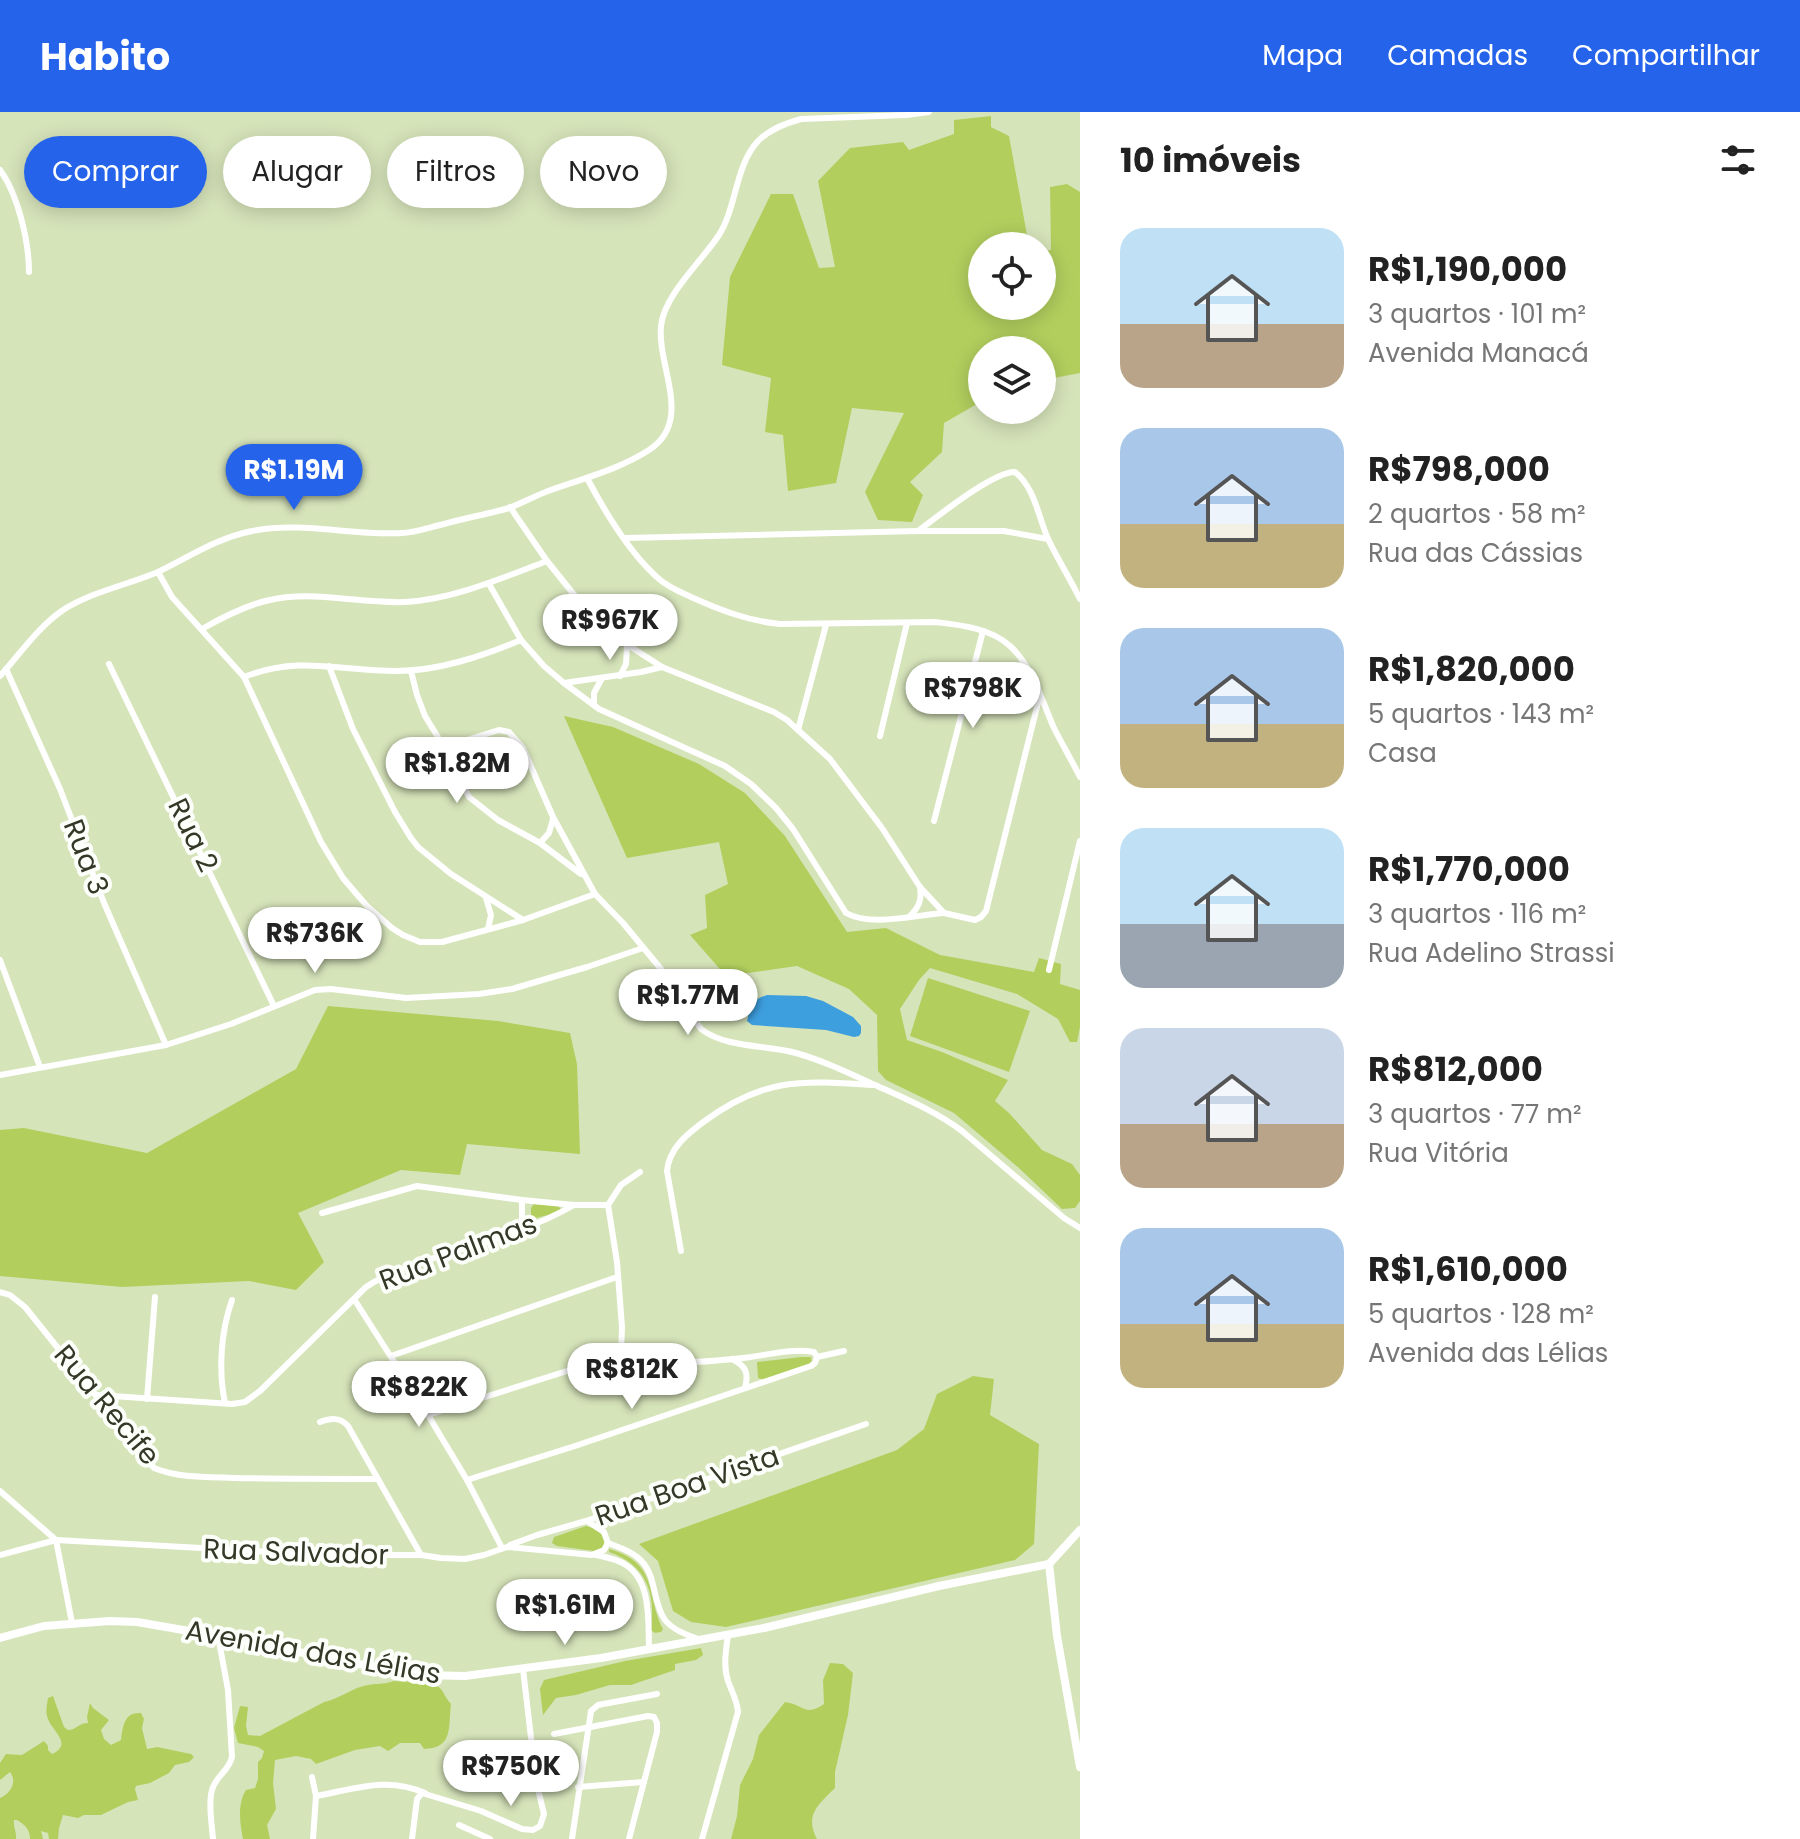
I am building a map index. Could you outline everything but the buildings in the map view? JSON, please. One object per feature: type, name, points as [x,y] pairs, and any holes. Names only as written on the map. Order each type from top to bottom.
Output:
[{"type":"street","points":[[0,676],[29,640],[65,608],[158,572],[230,536],[296,527],[405,533],[510,507],[650,450],[670,423],[671,404],[660,329],[663,316],[679,288],[720,233],[744,166],[760,139],[788,122],[801,119],[929,112]]},
{"type":"street","points":[[0,170],[7,180],[25,232],[29,272]]},
{"type":"street","points":[[918,531],[978,488],[1010,471],[1017,473],[1038,506],[1048,539],[1080,599]]},
{"type":"street","points":[[587,478],[648,569],[666,585],[713,607],[754,621],[780,624],[944,623],[983,631],[1000,639],[1011,647],[1026,667],[1080,777]]},
{"type":"street","points":[[510,507],[547,561],[600,627],[662,667],[787,720],[830,759],[882,828],[920,887],[944,913]]},
{"type":"street","points":[[625,538],[918,531],[1014,532],[1048,539]]},
{"type":"street","points":[[202,629],[246,606],[284,597],[420,600],[489,584],[547,561]]},
{"type":"street","points":[[158,572],[172,597],[244,677],[321,842],[343,878],[367,906],[403,935],[420,942],[442,942],[523,920],[595,894]]},
{"type":"street","points":[[489,584],[521,640],[564,683],[613,716],[714,760],[751,784],[793,829],[846,913],[856,918],[873,920],[944,913],[975,920],[984,915],[1040,695]]},
{"type":"street","points":[[880,736],[907,623]]},
{"type":"street","points":[[798,730],[826,625]]},
{"type":"street","points":[[934,821],[983,631]]},
{"type":"street","points":[[244,677],[277,666],[411,671],[481,656],[521,640]]},
{"type":"street","points":[[620,676],[626,664],[627,646]]},
{"type":"street","name":"Rua 2","points":[[109,664],[274,1006]]},
{"type":"street","points":[[329,666],[353,729],[411,838],[451,874],[523,920]]},
{"type":"street","points":[[564,683],[662,667]]},
{"type":"street","name":"Rua 3","points":[[6,669],[55,777],[104,903],[166,1045]]},
{"type":"street","points":[[411,671],[425,716],[469,797],[498,820],[540,843],[584,876]]},
{"type":"street","points":[[594,705],[593,697],[602,678]]},
{"type":"street","points":[[444,747],[499,730],[509,732],[523,748],[553,817],[595,894],[661,969],[708,1035],[800,1054],[919,1104],[946,1119],[1080,1228]]},
{"type":"street","points":[[540,843],[549,833],[553,817]]},
{"type":"street","points":[[1049,970],[1080,841]]},
{"type":"street","points":[[909,916],[919,905],[920,887]]},
{"type":"street","points":[[484,895],[491,911],[488,929]]},
{"type":"street","points":[[0,1075],[166,1045],[322,989],[406,998],[496,992],[643,948]]},
{"type":"street","points":[[0,960],[40,1067]]},
{"type":"street","points":[[681,1251],[667,1171],[669,1158],[693,1130],[759,1090],[806,1082],[875,1085]]},
{"type":"street","points":[[621,1354],[622,1327],[615,1243],[608,1205],[621,1185],[640,1172]]},
{"type":"street","points":[[322,1213],[417,1186],[522,1200],[608,1205]]},
{"type":"street","points":[[517,1232],[522,1222],[522,1200]]},
{"type":"street","name":"Rua Palmas","points":[[97,1395],[239,1404],[251,1399],[373,1282],[517,1232],[574,1205]]},
{"type":"street","points":[[391,1356],[617,1277]]},
{"type":"street","name":"Rua Recife","points":[[0,1292],[10,1295],[25,1307],[151,1465],[162,1471],[232,1478],[377,1479]]},
{"type":"street","points":[[147,1399],[155,1297]]},
{"type":"street","points":[[354,1299],[428,1415],[504,1548]]},
{"type":"street","points":[[225,1403],[222,1383],[224,1330],[232,1300]]},
{"type":"street","points":[[428,1415],[621,1354],[663,1362],[732,1359],[796,1351],[817,1355],[844,1351]]},
{"type":"street","points":[[467,1480],[811,1366],[817,1355]]},
{"type":"street","points":[[732,1359],[746,1370],[745,1388]]},
{"type":"street","points":[[320,1422],[336,1419],[348,1426],[421,1555]]},
{"type":"street","name":"Rua Boa Vista","points":[[504,1548],[546,1542],[586,1521],[866,1424]]},
{"type":"street","points":[[0,1491],[56,1540],[72,1623]]},
{"type":"street","points":[[586,1521],[604,1532],[608,1543],[632,1553],[644,1564],[653,1578],[659,1605],[667,1622],[701,1640]]},
{"type":"street","points":[[1080,1530],[1049,1564],[1057,1636],[1080,1767]]},
{"type":"street","name":"Rua Salvador","points":[[0,1555],[56,1540],[327,1555],[421,1555],[465,1559],[504,1548],[546,1542],[627,1565],[645,1591],[649,1649]]},
{"type":"street","points":[[592,1555],[604,1550],[608,1543]]},
{"type":"street","name":"Avenida das Lélias","points":[[0,1638],[44,1626],[137,1622],[422,1675],[465,1676],[728,1635],[1049,1564]]},
{"type":"street","points":[[702,1839],[738,1712],[737,1700],[727,1678],[725,1655],[728,1635]]},
{"type":"street","points":[[213,1839],[211,1791],[215,1781],[230,1766],[232,1757],[228,1690],[218,1636]]},
{"type":"street","points":[[316,1796],[383,1784],[410,1787],[481,1811],[522,1829],[533,1830],[540,1826],[544,1814],[536,1781],[523,1669]]},
{"type":"street","points":[[572,1839],[591,1711],[598,1705],[657,1694]]},
{"type":"street","points":[[554,1734],[654,1717],[657,1732],[629,1839]]},
{"type":"street","points":[[312,1777],[316,1796],[313,1839]]},
{"type":"street","points":[[578,1787],[644,1782]]},
{"type":"street","points":[[412,1839],[417,1799],[425,1793]]},
{"type":"street","points":[[459,1825],[490,1839]]},
{"type":"green space","points":[[991,116],[991,127],[1009,136],[1026,232],[968,232],[968,320],[1056,320],[1056,232],[1051,232],[1050,187],[1067,184],[1080,192],[1080,373],[1056,378],[1056,336],[968,336],[968,409],[944,423],[942,452],[910,482],[923,495],[912,522],[878,520],[865,492],[904,413],[852,408],[836,483],[788,491],[783,435],[765,432],[771,378],[722,365],[730,277],[771,194],[793,194],[819,268],[835,267],[818,181],[850,148],[903,142],[909,150],[954,134],[954,120]]},
{"type":"green space","points":[[564,716],[613,727],[699,764],[745,793],[785,836],[847,932],[886,928],[940,955],[1034,972],[1039,958],[1061,964],[1060,984],[1080,990],[1077,1042],[1070,1042],[1058,1019],[1017,994],[930,968],[900,1009],[907,1040],[1008,1080],[995,1101],[1042,1150],[1072,1164],[1080,1175],[1080,1201],[1075,1208],[1062,1209],[954,1113],[886,1080],[878,1071],[877,1015],[849,989],[797,966],[726,976],[690,935],[707,928],[705,895],[728,884],[719,842],[627,858]]},
{"type":"green space","points":[[928,978],[1030,1011],[1009,1072],[910,1036]]},
{"type":"green space","points":[[328,1006],[498,1021],[570,1033],[577,1064],[580,1154],[467,1144],[460,1175],[401,1170],[298,1213],[324,1262],[296,1290],[249,1281],[122,1287],[0,1276],[0,1130],[24,1128],[147,1153],[296,1069]]},
{"type":"green space","points":[[534,1204],[558,1206],[561,1209],[536,1218],[531,1215]]},
{"type":"green space","points":[[811,1357],[812,1364],[765,1380],[758,1378],[757,1362]]},
{"type":"green space","points":[[973,1376],[994,1379],[990,1415],[1039,1444],[1034,1544],[1015,1560],[726,1627],[691,1622],[673,1611],[658,1561],[639,1544],[897,1450],[924,1429],[937,1394]]},
{"type":"green space","points":[[586,1526],[601,1534],[604,1546],[600,1550],[552,1543],[554,1537]]},
{"type":"green space","points":[[609,1549],[636,1562],[643,1571],[663,1629],[661,1632],[651,1630],[650,1592],[640,1572],[609,1552]]},
{"type":"green space","points":[[701,1648],[703,1655],[696,1660],[675,1664],[675,1670],[631,1685],[610,1685],[556,1698],[543,1715],[540,1689],[544,1680],[625,1661]]},
{"type":"green space","points":[[830,1663],[843,1664],[853,1673],[848,1715],[835,1772],[835,1788],[815,1810],[813,1817],[813,1831],[817,1839],[731,1839],[740,1785],[753,1759],[759,1735],[785,1702],[809,1710],[824,1704],[823,1680]]},
{"type":"green space","points":[[394,1681],[425,1683],[441,1690],[451,1704],[445,1740],[434,1748],[424,1749],[420,1743],[400,1743],[388,1751],[380,1746],[355,1750],[316,1764],[311,1759],[296,1756],[275,1760],[273,1783],[276,1809],[267,1825],[270,1839],[243,1839],[241,1801],[246,1790],[255,1788],[258,1762],[264,1751],[238,1743],[234,1728],[240,1706],[248,1707],[248,1735],[260,1736],[357,1688]]},
{"type":"green space","points":[[53,1696],[64,1727],[68,1730],[88,1723],[90,1703],[109,1720],[101,1730],[104,1739],[111,1745],[121,1740],[128,1717],[141,1713],[147,1749],[157,1747],[194,1757],[189,1762],[175,1765],[169,1773],[150,1783],[136,1786],[138,1800],[101,1815],[78,1818],[63,1815],[58,1839],[49,1839],[48,1833],[41,1831],[43,1839],[30,1839],[26,1828],[14,1820],[16,1839],[0,1839],[0,1798],[10,1791],[13,1780],[10,1772],[0,1780],[0,1763],[6,1754],[22,1755],[44,1741],[52,1754],[58,1750],[60,1738],[47,1714],[48,1698]]},
{"type":"water","points":[[767,995],[806,996],[823,1001],[853,1017],[861,1026],[861,1033],[854,1037],[826,1030],[752,1025],[747,1021],[751,1008],[755,1001]]}]
